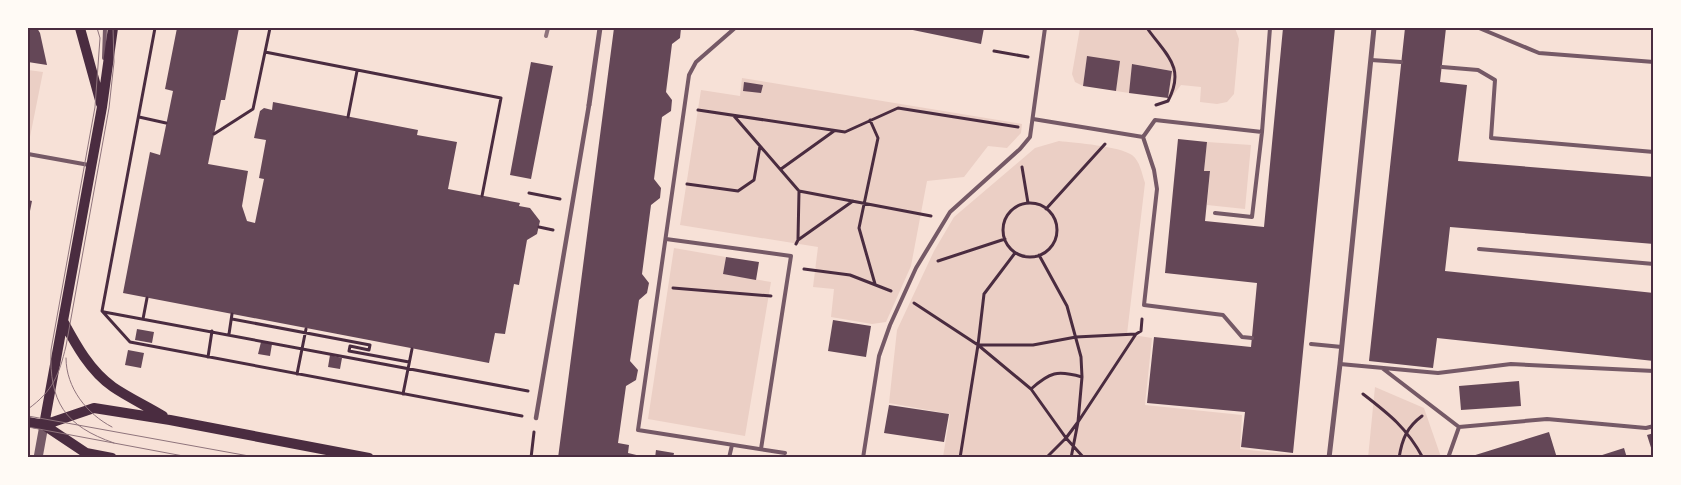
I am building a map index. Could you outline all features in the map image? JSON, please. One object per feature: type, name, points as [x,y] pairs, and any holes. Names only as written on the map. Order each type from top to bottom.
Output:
[{"type":"main road","points":[[80,28],[102,107]]},
{"type":"main road","points":[[44,426],[102,107],[113,28]]},
{"type":"main road","points":[[63,321],[77,348],[111,386],[170,420]]},
{"type":"main road","points":[[44,426],[94,408],[170,420],[369,458]]},
{"type":"main road","points":[[28,422],[44,426],[86,453],[112,458]]},
{"type":"street","points":[[536,418],[589,105],[600,28]]},
{"type":"street","points":[[1329,458],[1374,28]]},
{"type":"street","points":[[38,458],[44,426]]},
{"type":"lane","points":[[102,107],[105,28]]},
{"type":"lane","points":[[735,28],[696,62],[689,75],[638,430],[785,453]]},
{"type":"lane","points":[[863,458],[879,356],[890,325],[916,268],[950,212],[1020,149],[1030,137],[1044,28]]},
{"type":"lane","points":[[1215,213],[1252,217],[1262,132],[1270,28]]},
{"type":"lane","points":[[1479,28],[1539,53],[1654,62]]},
{"type":"lane","points":[[1371,60],[1401,62]]},
{"type":"lane","points":[[1442,68],[1478,70],[1495,80],[1491,138],[1654,152]]},
{"type":"lane","points":[[1033,119],[1143,137]]},
{"type":"lane","points":[[1143,137],[1155,120],[1262,132]]},
{"type":"lane","points":[[1143,137],[1154,170],[1157,188],[1144,305],[1223,315],[1242,337],[1252,338]]},
{"type":"lane","points":[[28,154],[91,165]]},
{"type":"lane","points":[[666,239],[791,256],[760,449]]},
{"type":"lane","points":[[1479,249],[1654,264]]},
{"type":"lane","points":[[1312,344],[1342,346]]},
{"type":"lane","points":[[1340,364],[1438,373],[1511,364],[1654,371]]},
{"type":"lane","points":[[1382,368],[1459,427],[1547,419],[1646,428],[1654,426]]},
{"type":"lane","points":[[1448,458],[1459,427]]},
{"type":"lane","points":[[729,458],[732,445]]},
{"type":"path","points":[[102,311],[155,28]]},
{"type":"path","points":[[214,134],[253,109],[270,28]]},
{"type":"path","points":[[1147,28],[1173,64],[1176,72],[1176,82],[1168,101],[1154,105]]},
{"type":"path","points":[[994,51],[1040,59]]},
{"type":"path","points":[[265,52],[501,98],[482,196]]},
{"type":"path","points":[[348,117],[357,71]]},
{"type":"path","points":[[698,110],[845,132],[898,108],[1032,129]]},
{"type":"path","points":[[733,115],[799,191],[946,219]]},
{"type":"path","points":[[139,117],[166,123]]},
{"type":"path","points":[[870,120],[878,138],[859,228],[876,285]]},
{"type":"path","points":[[781,169],[835,130]]},
{"type":"path","points":[[1046,209],[1115,132]]},
{"type":"path","points":[[674,182],[738,190],[754,180],[760,146]]},
{"type":"path","points":[[1020,149],[1028,203]]},
{"type":"path","points":[[791,256],[798,240],[799,191]]},
{"type":"path","points":[[529,193],[573,201]]},
{"type":"path","points":[[798,240],[853,201]]},
{"type":"path","points":[[1028,203],[1042,206],[1050,211],[1055,220],[1057,231],[1055,241],[1049,250],[1039,255],[1028,257],[1018,255],[1009,248],[1002,229],[1004,220],[1010,210],[1028,203]]},
{"type":"path","points":[[916,268],[1005,239]]},
{"type":"path","points":[[960,458],[984,294],[1015,253]]},
{"type":"path","points":[[1039,255],[1067,306],[1080,357],[1082,377],[1078,422],[1071,458]]},
{"type":"path","points":[[790,266],[850,275],[876,285],[904,297],[978,345],[1031,389],[1066,438],[1084,458]]},
{"type":"path","points":[[660,287],[785,297]]},
{"type":"path","points":[[143,318],[147,298]]},
{"type":"path","points":[[1046,458],[1066,438],[1078,422],[1136,334],[1141,331],[1144,305]]},
{"type":"path","points":[[102,311],[541,394]]},
{"type":"path","points":[[102,311],[130,342],[536,418],[531,458]]},
{"type":"path","points":[[228,334],[232,314]]},
{"type":"path","points":[[232,319],[306,331],[370,345],[369,350],[350,346],[349,351],[409,362]]},
{"type":"path","points":[[208,357],[212,331]]},
{"type":"path","points":[[297,374],[306,331]]},
{"type":"path","points":[[978,345],[1033,346],[1076,337],[1136,334]]},
{"type":"path","points":[[403,394],[412,349]]},
{"type":"path","points":[[1031,389],[1045,377],[1055,372],[1064,372],[1082,377]]},
{"type":"path","points":[[1363,394],[1399,422],[1423,458]]},
{"type":"path","points":[[1399,458],[1401,443],[1411,424],[1434,409]]},
{"type":"shaded area","points":[[1080,28],[1235,28],[1239,39],[1234,94],[1227,102],[1217,104],[1200,102],[1201,87],[1181,85],[1171,98],[1168,98],[1172,71],[1133,64],[1129,93],[1116,91],[1119,61],[1087,57],[1083,86],[1075,82],[1072,74]]},
{"type":"shaded area","points":[[28,70],[43,72],[28,147]]},
{"type":"shaded area","points":[[742,78],[1022,124],[1021,133],[1007,148],[988,146],[964,177],[927,181],[911,266],[886,322],[872,324],[831,317],[834,289],[813,287],[818,247],[680,225],[701,90],[740,96]]},
{"type":"shaded area","points":[[1059,141],[1118,149],[1132,155],[1142,172],[1145,183],[1127,334],[1152,338],[1145,405],[1242,415],[1240,449],[1296,455],[1296,457],[943,457],[950,414],[889,403],[897,330],[934,251],[954,217],[1035,148]]},
{"type":"shaded area","points":[[1207,142],[1251,145],[1245,209],[1207,205],[1210,172],[1204,171]]},
{"type":"shaded area","points":[[674,248],[726,257],[724,274],[771,282],[745,436],[648,419]]},
{"type":"shaded area","points":[[1375,387],[1424,408],[1441,457],[1368,458]]},
{"type":"building","points":[[28,28],[37,28],[40,33],[47,65],[28,62]]},
{"type":"building","points":[[177,28],[239,28],[225,100],[221,100],[208,164],[248,171],[242,206],[247,221],[255,223],[264,179],[259,178],[266,140],[254,138],[260,111],[264,108],[272,110],[273,102],[418,130],[417,135],[457,142],[448,189],[520,203],[519,206],[530,208],[540,221],[537,234],[527,240],[519,285],[514,284],[505,334],[495,333],[489,363],[123,293],[150,152],[160,155],[173,91],[165,89]]},
{"type":"building","points":[[614,28],[681,28],[680,38],[672,44],[666,92],[672,100],[671,111],[662,117],[654,179],[661,188],[660,198],[651,205],[642,274],[649,283],[647,293],[639,300],[630,361],[638,370],[636,380],[626,386],[618,443],[629,445],[628,453],[649,458],[558,458]]},
{"type":"building","points":[[903,28],[984,28],[981,44]]},
{"type":"building","points":[[1283,28],[1335,28],[1293,453],[1241,447],[1245,412],[1147,403],[1154,337],[1251,347],[1257,283],[1165,273],[1178,139],[1207,142],[1204,171],[1210,171],[1205,221],[1264,227]]},
{"type":"building","points":[[1405,28],[1446,28],[1440,82],[1467,85],[1458,161],[1654,177],[1654,244],[1450,227],[1445,271],[1654,293],[1654,361],[1437,338],[1433,368],[1369,361]]},
{"type":"building","points":[[1087,56],[1120,61],[1116,91],[1083,86]]},
{"type":"building","points":[[531,62],[553,66],[531,179],[510,175]]},
{"type":"building","points":[[1132,64],[1172,71],[1168,98],[1129,93]]},
{"type":"building","points":[[744,82],[763,85],[761,93],[743,91]]},
{"type":"building","points":[[28,200],[32,201],[28,221]]},
{"type":"building","points":[[726,257],[759,262],[756,280],[723,274]]},
{"type":"building","points":[[833,320],[871,326],[866,357],[828,351]]},
{"type":"building","points":[[137,329],[154,332],[152,343],[135,340]]},
{"type":"building","points":[[261,342],[272,344],[270,356],[258,354]]},
{"type":"building","points":[[128,350],[144,353],[141,368],[125,365]]},
{"type":"building","points":[[330,355],[342,358],[340,369],[328,367]]},
{"type":"building","points":[[1519,381],[1521,406],[1461,410],[1459,386]]},
{"type":"building","points":[[889,405],[949,414],[944,442],[884,433]]},
{"type":"building","points":[[1549,432],[1557,458],[1469,458],[1469,457]]},
{"type":"building","points":[[1654,433],[1654,454],[1653,454],[1647,435]]},
{"type":"building","points":[[1624,448],[1627,458],[1596,458],[1596,457]]},
{"type":"building","points":[[656,450],[674,453],[673,458],[655,458]]},
{"type":"tram line","points":[[97,28],[100,38],[95,107],[51,350],[51,368],[53,384],[63,410],[83,429],[114,443]]},
{"type":"tram line","points":[[28,409],[44,396],[54,382],[61,366],[66,346],[109,108],[114,62],[113,28]]},
{"type":"tram line","points":[[66,358],[67,369],[74,390],[94,415],[112,427]]},
{"type":"tram line","points":[[28,416],[260,458]]},
{"type":"tram line","points":[[28,427],[194,458]]},
{"type":"railway","points":[[546,36],[548,28]]}]
